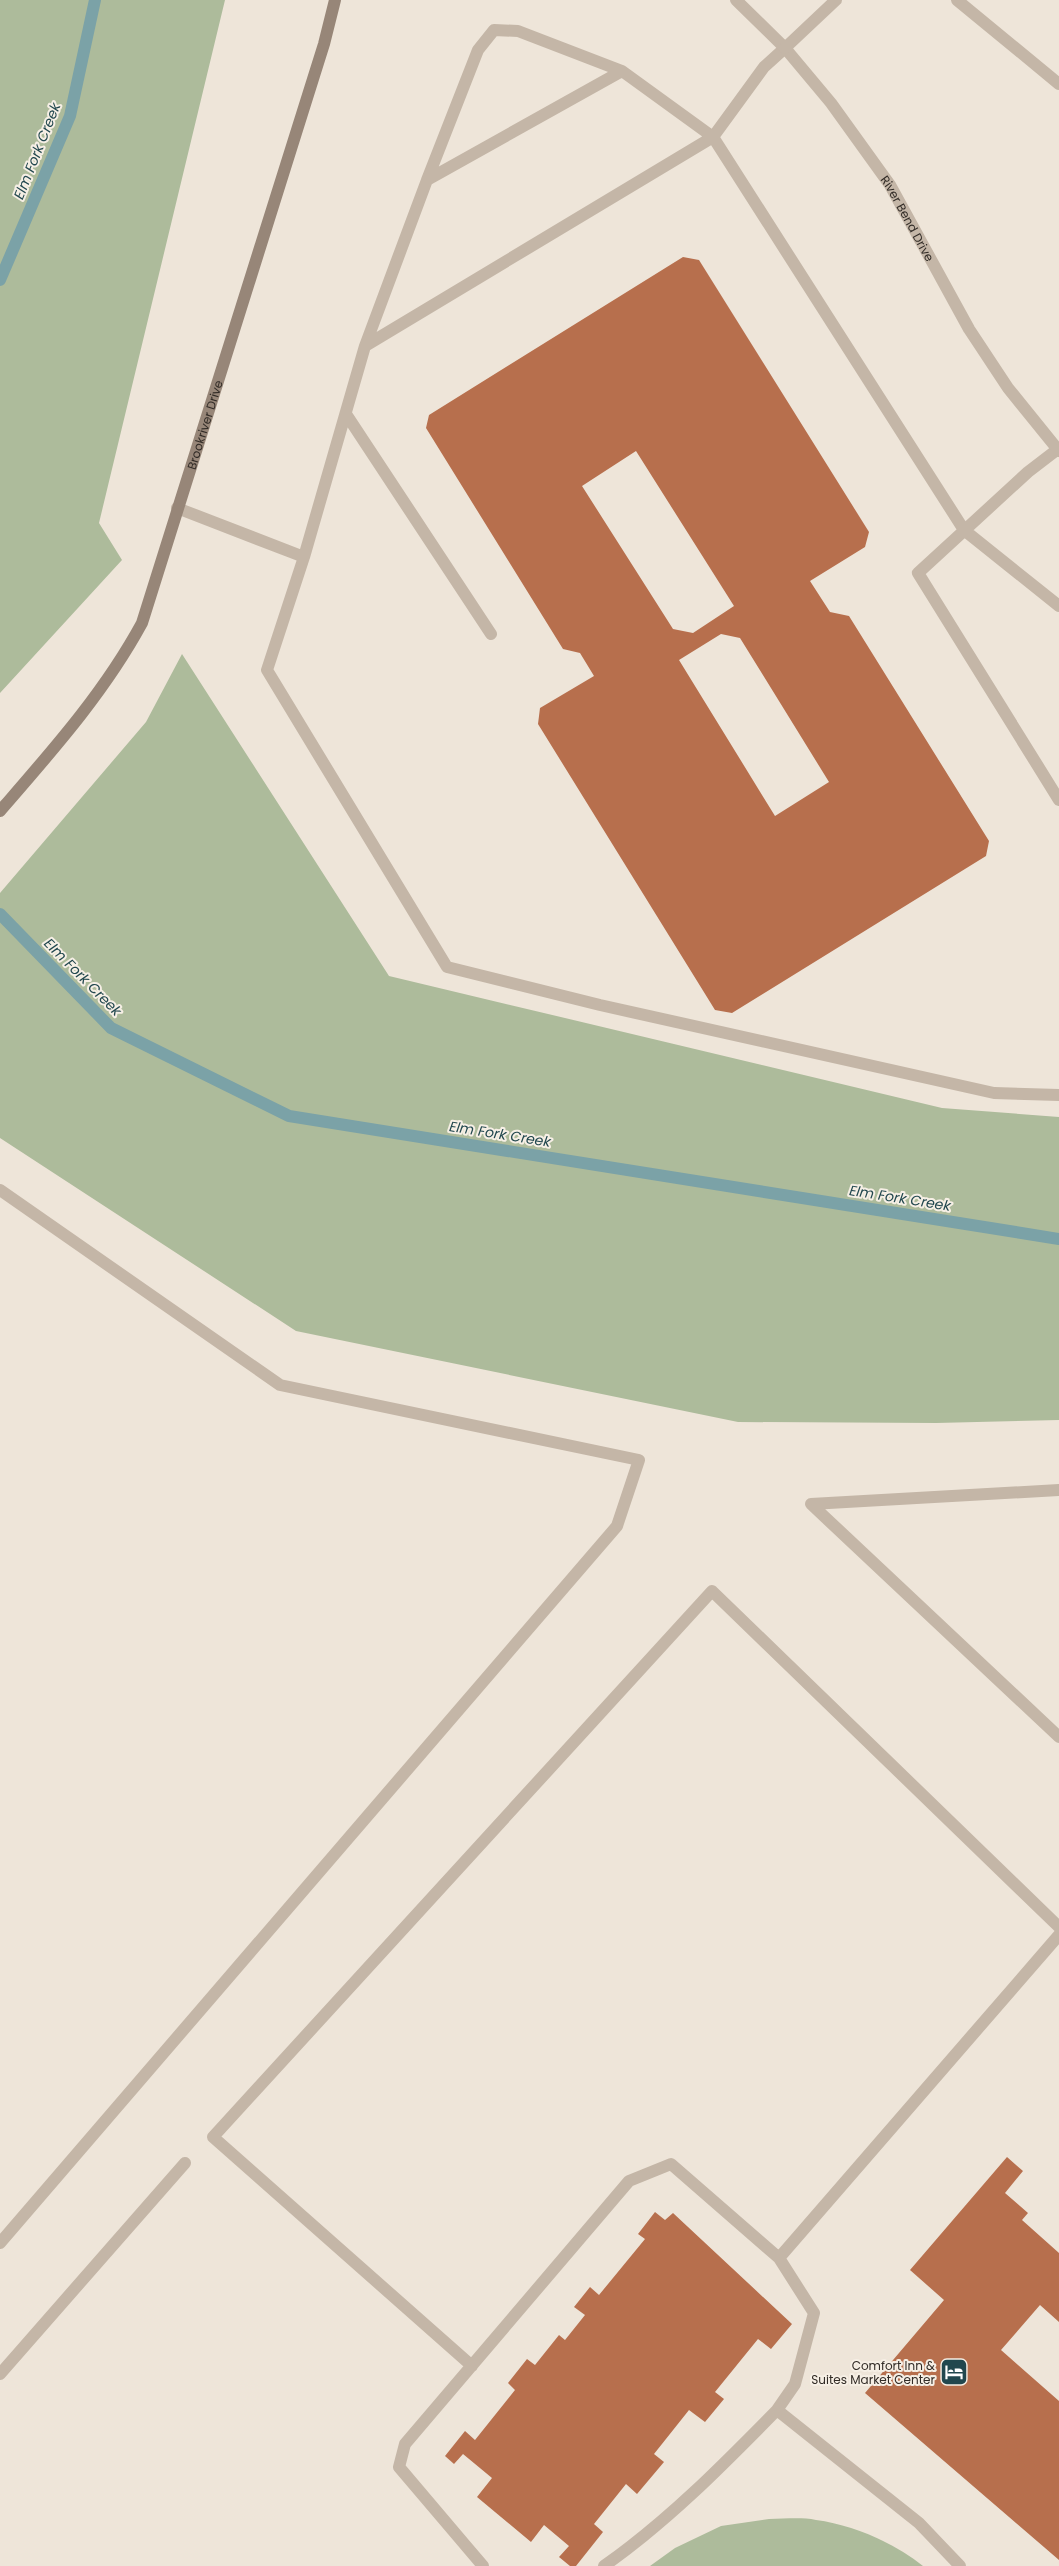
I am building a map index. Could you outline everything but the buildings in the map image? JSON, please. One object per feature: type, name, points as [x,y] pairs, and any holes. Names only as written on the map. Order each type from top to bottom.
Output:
[{"type":"street","name":"Brookriver Drive","points":[[0,811],[72,728],[114,672],[142,623],[324,44],[334,0]]},
{"type":"street","name":"River Bend Drive","points":[[736,0],[785,48],[831,103],[890,185],[969,329],[1008,388],[1058,449]]},
{"type":"street","points":[[365,346],[713,137],[764,67],[836,0]]},
{"type":"street","points":[[957,0],[1059,84]]},
{"type":"street","points":[[1059,606],[964,530],[713,137],[622,71],[518,31],[494,30],[478,50],[426,180],[365,346],[304,558],[267,670],[447,967],[600,1005],[994,1093],[1059,1095]]},
{"type":"street","points":[[426,180],[622,71]]},
{"type":"street","points":[[346,414],[491,634]]},
{"type":"street","points":[[1058,449],[1028,472],[918,574],[1059,800]]},
{"type":"street","points":[[177,508],[304,558]]},
{"type":"street","points":[[0,1190],[280,1385],[638,1460],[617,1526],[0,2243]]},
{"type":"street","points":[[1059,1490],[811,1504],[1059,1737]]},
{"type":"street","points":[[472,2366],[213,2137],[712,1591],[1059,1927]]},
{"type":"street","points":[[779,2258],[1059,1935]]},
{"type":"street","points":[[0,2374],[185,2163]]},
{"type":"street","points":[[483,2566],[398,2467],[406,2444],[630,2181],[671,2164],[779,2258],[814,2313],[795,2384],[777,2410],[714,2474],[642,2539],[604,2566]]},
{"type":"street","points":[[777,2410],[919,2523],[960,2566]]},
{"type":"green space","points":[[0,0],[225,0],[99,523],[122,560],[0,693]]},
{"type":"green space","points":[[182,654],[389,976],[942,1108],[1059,1117],[1059,1420],[936,1423],[738,1422],[296,1331],[0,1138],[0,893],[146,722]]},
{"type":"green space","points":[[769,2519],[810,2519],[845,2526],[873,2536],[923,2566],[650,2566],[675,2548],[721,2526]]},
{"type":"waterway","name":"Elm Fork Creek","points":[[0,280],[70,116],[95,0]]},
{"type":"waterway","name":"Elm Fork Creek","points":[[0,914],[111,1028],[289,1116],[1059,1239]]},
{"type":"place","name":"Comfort Inn & Suites Market Center","points":[[954,2372]]}]
